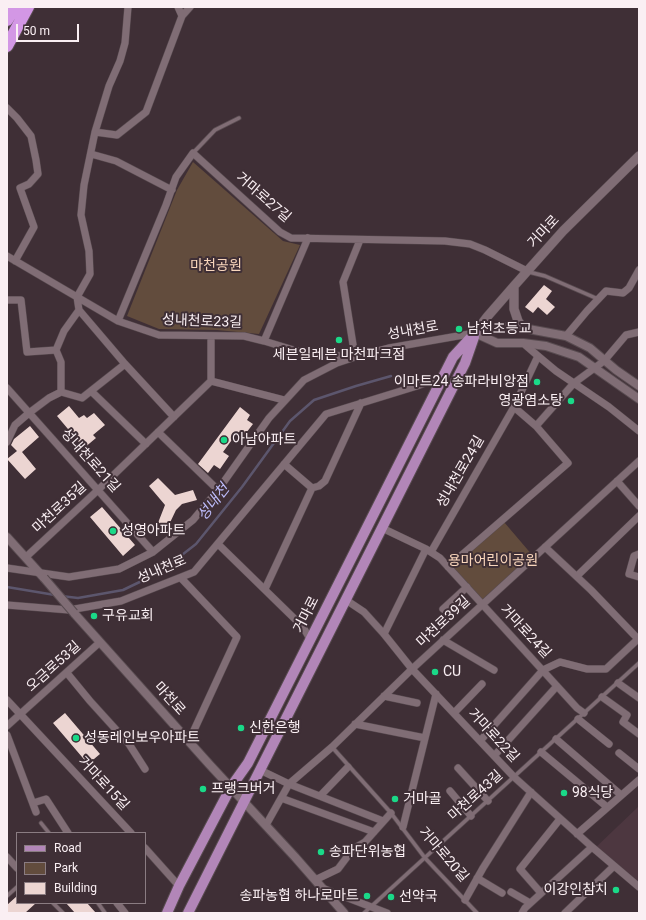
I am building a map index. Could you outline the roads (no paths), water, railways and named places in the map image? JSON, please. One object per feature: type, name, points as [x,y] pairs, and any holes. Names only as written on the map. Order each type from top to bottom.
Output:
[{"type":"highway","points":[[7,20],[15,7]]},
{"type":"highway","points":[[7,46],[28,7]]},
{"type":"main road","name":"거마로","points":[[166,913],[231,787],[248,763],[453,357],[476,333],[487,317],[563,231],[639,156]]},
{"type":"main road","points":[[514,286],[514,309],[518,321],[523,328]]},
{"type":"main road","name":"거마로","points":[[188,913],[465,363],[476,333]]},
{"type":"street","points":[[128,7],[125,43],[120,60],[109,86],[95,132],[84,185],[81,215],[89,251],[90,274],[77,297],[79,310],[125,364],[174,417]]},
{"type":"street","points":[[178,7],[182,16]]},
{"type":"street","points":[[95,132],[117,136],[146,112],[182,16],[190,7]]},
{"type":"street","points":[[7,108],[31,136],[38,174],[29,184],[20,188],[34,227],[15,261]]},
{"type":"street","points":[[118,320],[176,177],[193,153]]},
{"type":"street","name":"거마로27길","points":[[193,153],[280,232],[291,238],[445,241],[470,244],[527,271]]},
{"type":"street","points":[[91,154],[116,161],[172,190]]},
{"type":"street","points":[[264,341],[308,238]]},
{"type":"street","points":[[355,357],[343,282],[360,240]]},
{"type":"street","name":"성내천로23길","points":[[7,256],[118,320],[160,335],[244,336],[297,351],[320,355],[355,357]]},
{"type":"street","points":[[566,336],[606,291],[623,293],[629,288],[639,270]]},
{"type":"street","points":[[7,300],[21,300],[27,352],[56,350]]},
{"type":"street","points":[[61,392],[61,362],[56,350],[64,331],[79,310]]},
{"type":"street","name":"성내천로","points":[[7,568],[42,575],[70,576],[119,569],[153,552],[193,520],[218,490],[268,418],[304,380],[337,363],[355,357],[389,348],[506,328],[523,328],[566,336],[590,348],[604,361],[639,386]]},
{"type":"street","points":[[536,426],[574,383],[604,361],[626,335],[639,332]]},
{"type":"street","points":[[476,333],[497,343],[523,343],[546,346],[573,354],[595,367],[639,399]]},
{"type":"street","points":[[211,336],[211,381],[284,400]]},
{"type":"street","points":[[523,343],[538,356],[639,431]]},
{"type":"street","name":"성내천로24길","points":[[384,634],[429,550],[514,407],[538,356]]},
{"type":"street","points":[[7,442],[15,425],[49,398],[61,392],[82,398],[125,364]]},
{"type":"street","name":"성내천로","points":[[7,605],[69,610],[121,601],[194,572],[326,414],[417,386],[444,376]]},
{"type":"street","name":"마천로35길","points":[[26,557],[211,381]]},
{"type":"street","name":"성내천로21길","points":[[7,388],[153,552]]},
{"type":"street","points":[[91,391],[146,444]]},
{"type":"street","points":[[265,589],[312,488],[319,486],[325,481],[361,403]]},
{"type":"street","points":[[448,567],[568,463],[536,426],[514,407]]},
{"type":"street","points":[[158,432],[218,490]]},
{"type":"street","name":"마천로39길","points":[[266,825],[289,784],[332,747],[443,640],[639,461]]},
{"type":"street","points":[[284,464],[312,488]]},
{"type":"street","points":[[617,481],[639,506]]},
{"type":"street","points":[[576,576],[639,516]]},
{"type":"street","name":"거마로24길","points":[[382,528],[429,550],[440,558],[584,714]]},
{"type":"street","name":"마천로","points":[[7,537],[344,913]]},
{"type":"street","points":[[218,544],[303,627],[310,639]]},
{"type":"street","points":[[480,741],[543,670],[560,662],[587,669],[606,669],[638,639],[591,590],[545,547]]},
{"type":"street","points":[[639,554],[634,556],[629,574],[639,577]]},
{"type":"street","points":[[181,578],[237,637],[189,741]]},
{"type":"street","points":[[443,610],[467,588]]},
{"type":"street","name":"거마로22길","points":[[346,600],[364,612],[412,669],[514,777],[639,887]]},
{"type":"street","points":[[443,640],[494,670]]},
{"type":"street","name":"오금로53길","points":[[7,726],[100,642]]},
{"type":"street","points":[[67,673],[129,744],[145,769]]},
{"type":"street","points":[[618,683],[639,698]]},
{"type":"street","points":[[454,713],[482,684]]},
{"type":"street","points":[[494,756],[557,686]]},
{"type":"street","points":[[403,827],[436,694]]},
{"type":"street","points":[[384,696],[417,703]]},
{"type":"street","points":[[602,697],[627,715],[623,722],[639,734]]},
{"type":"street","name":"거마로15길","points":[[7,700],[130,832]]},
{"type":"street","points":[[578,719],[609,744]]},
{"type":"street","points":[[356,724],[425,738]]},
{"type":"street","points":[[7,735],[36,812]]},
{"type":"street","points":[[556,739],[621,795]]},
{"type":"street","points":[[541,752],[607,808]]},
{"type":"street","points":[[619,753],[639,769]]},
{"type":"street","points":[[320,796],[348,767]]},
{"type":"street","points":[[458,768],[488,801]]},
{"type":"street","points":[[260,770],[289,784],[383,821]]},
{"type":"street","points":[[577,834],[639,780]]},
{"type":"street","points":[[450,792],[471,816]]},
{"type":"street","points":[[465,900],[477,878],[531,792]]},
{"type":"street","points":[[281,798],[374,832]]},
{"type":"street","points":[[33,804],[46,799],[67,832]]},
{"type":"street","points":[[315,880],[338,869],[353,849],[365,842],[391,813]]},
{"type":"street","points":[[541,893],[520,869],[560,819]]},
{"type":"street","points":[[522,913],[530,903],[592,847]]},
{"type":"street","points":[[146,849],[179,886]]},
{"type":"street","points":[[7,858],[16,867]]},
{"type":"street","points":[[565,913],[614,866]]},
{"type":"street","points":[[477,878],[502,893]]},
{"type":"street","points":[[322,888],[387,913]]},
{"type":"street","points":[[511,892],[530,903]]},
{"type":"street","points":[[118,904],[125,913]]},
{"type":"lane","points":[[193,153],[215,130],[239,118]]},
{"type":"lane","points":[[527,271],[545,276],[598,300]]},
{"type":"lane","name":"마천로43길","points":[[364,913],[639,663]]},
{"type":"lane","name":"거마로20길","points":[[332,747],[348,767],[403,827],[425,858],[477,913]]},
{"type":"lane","points":[[41,823],[48,832]]},
{"type":"lane","points":[[7,896],[16,888]]},
{"type":"lane","points":[[54,904],[63,913]]},
{"type":"lane","points":[[99,904],[105,913]]},
{"type":"waterway","name":"성내천","points":[[61,596],[78,598],[123,590],[164,569],[196,544],[242,487],[290,421],[314,400],[391,376]]},
{"type":"waterway","name":"성내천","points":[[7,587],[55,595]]},
{"type":"place","name":"남천초등교","points":[[459,329]]},
{"type":"place","name":"세븐일레븐 마천파크점","points":[[339,340]]},
{"type":"place","name":"이마트24 송파라비앙점","points":[[537,382]]},
{"type":"place","name":"영광염소탕","points":[[571,401]]},
{"type":"place","name":"아남아파트","points":[[224,440]]},
{"type":"place","name":"성영아파트","points":[[113,531]]},
{"type":"place","name":"구유교회","points":[[94,616]]},
{"type":"place","name":"CU","points":[[435,672]]},
{"type":"place","name":"신한은행","points":[[241,728]]},
{"type":"place","name":"성동레인보우아파트","points":[[76,738]]},
{"type":"place","name":"프랭크버거","points":[[203,789]]},
{"type":"place","name":"98식당","points":[[564,793]]},
{"type":"place","name":"거마골","points":[[395,799]]},
{"type":"place","name":"송파단위농협","points":[[321,852]]},
{"type":"place","name":"이강인참치","points":[[616,890]]},
{"type":"place","name":"송파농협 하나로마트","points":[[367,896]]},
{"type":"place","name":"선약국","points":[[391,897]]},
{"type":"park label","name":"마천공원","points":[[216,266]]},
{"type":"park label","name":"용마어린이공원","points":[[493,561]]}]
